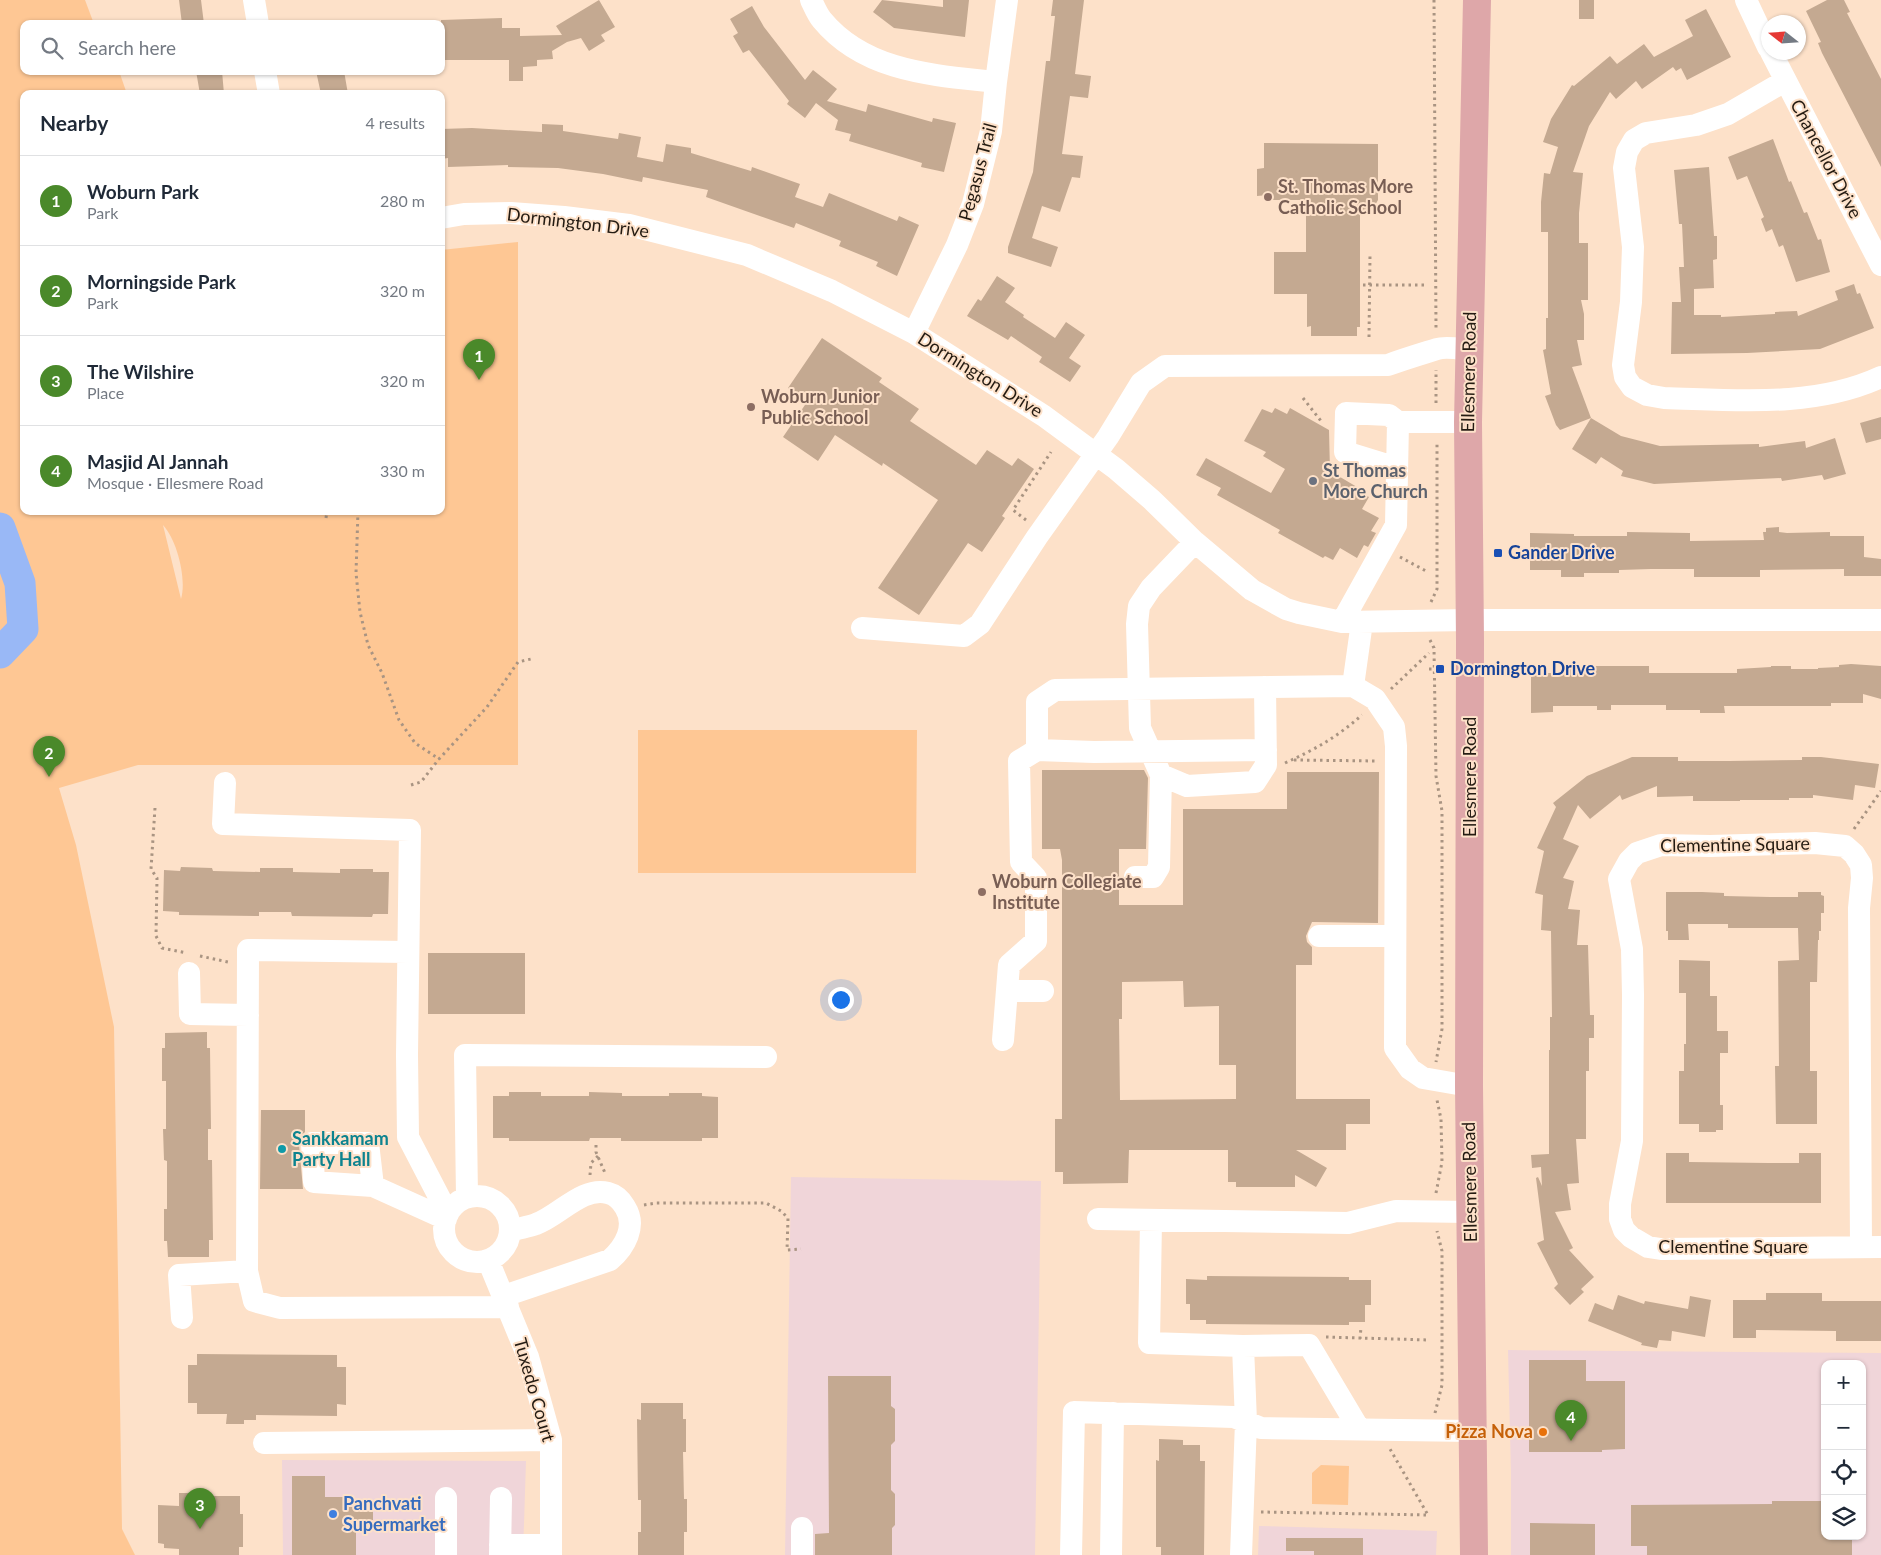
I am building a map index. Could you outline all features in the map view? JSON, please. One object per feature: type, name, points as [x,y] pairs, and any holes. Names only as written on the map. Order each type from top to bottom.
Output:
[{"type":"main road","name":"Ellesmere Road","points":[[1474,1555],[1469,1086],[1470,620],[1468,422],[1477,0]]},
{"type":"street","points":[[256,0],[258,20]]},
{"type":"street","points":[[810,0],[822,20],[848,45],[880,62],[909,71],[996,82]]},
{"type":"street","name":"Pegasus Trail","points":[[914,333],[957,245],[973,204],[991,132],[1007,0]]},
{"type":"street","points":[[1746,0],[1761,32]]},
{"type":"street","name":"Chancellor Drive","points":[[1775,60],[1881,265]]},
{"type":"street","points":[[266,75],[268,90]]},
{"type":"street","points":[[1785,81],[1728,114],[1696,125],[1646,133],[1634,140],[1627,152],[1624,168],[1633,247],[1630,302],[1623,365],[1625,378],[1632,387],[1647,395],[1664,398],[1778,401],[1850,390],[1881,377]]},
{"type":"street","name":"Dormington Drive","points":[[445,217],[464,214],[511,213],[573,218],[629,225],[747,255],[832,291],[914,333],[1004,389],[1097,454],[1152,500],[1195,542],[1252,590],[1273,602],[1299,614],[1352,622],[1470,620]]},
{"type":"street","points":[[862,628],[964,636],[980,624],[1037,537],[1097,454],[1141,383],[1165,366],[1388,365],[1415,354],[1432,352],[1438,348],[1469,350]]},
{"type":"street","points":[[1397,468],[1345,452],[1346,413],[1389,415],[1398,422],[1468,422]]},
{"type":"street","points":[[1353,686],[1352,622],[1383,548],[1396,525],[1398,422]]},
{"type":"street","points":[[1135,877],[1153,877],[1159,867],[1161,775],[1140,728],[1137,624],[1139,606],[1151,588],[1195,542]]},
{"type":"street","points":[[1470,620],[1881,620]]},
{"type":"street","points":[[1036,750],[1037,702],[1055,690],[1353,686],[1375,699],[1394,727],[1396,761],[1395,1048],[1410,1069],[1423,1078],[1469,1086]]},
{"type":"street","points":[[1161,775],[1187,786],[1255,782],[1266,765],[1265,688]]},
{"type":"street","points":[[1003,1040],[1009,965],[1036,941],[1036,878],[1021,862],[1019,761],[1036,750],[1266,750]]},
{"type":"street","points":[[225,783],[223,824],[410,830],[407,1056],[408,1136],[447,1217]]},
{"type":"street","name":"Clementine Square","points":[[1815,843],[1845,846],[1854,854],[1861,865],[1862,878],[1859,908],[1871,1247],[1648,1247],[1631,1237],[1624,1230],[1620,1219],[1620,1204],[1632,1142],[1632,949],[1619,879],[1629,861],[1637,853],[1661,845],[1710,846],[1815,843]]},
{"type":"street","points":[[1318,936],[1395,936]]},
{"type":"street","points":[[408,952],[248,950],[247,1271],[254,1302],[280,1308],[506,1301],[610,1260],[623,1245],[630,1230],[630,1219],[627,1210],[616,1195],[599,1192],[587,1195],[537,1224],[510,1230]]},
{"type":"street","points":[[191,961],[190,1014],[248,1015]]},
{"type":"street","points":[[1007,991],[1043,991]]},
{"type":"street","points":[[467,1197],[465,1056],[766,1057]]},
{"type":"street","points":[[373,1186],[447,1217]]},
{"type":"street","points":[[479,1195],[492,1199],[502,1207],[509,1218],[510,1230],[507,1243],[499,1254],[488,1260],[475,1262],[463,1258],[452,1251],[446,1239],[444,1226],[447,1217],[455,1204],[467,1197],[479,1195]]},
{"type":"street","points":[[1098,1219],[1348,1223],[1396,1211],[1470,1212]]},
{"type":"street","points":[[1151,1220],[1149,1343],[1309,1346],[1369,1429]]},
{"type":"street","name":"Tuxedo Court","points":[[488,1260],[528,1357],[550,1440],[551,1550]]},
{"type":"street","points":[[182,1318],[180,1275],[247,1271]]},
{"type":"street","points":[[1241,1555],[1246,1422],[1243,1346]]},
{"type":"street","points":[[1071,1555],[1074,1412],[1234,1417],[1261,1428],[1473,1430]]},
{"type":"street","points":[[1111,1555],[1113,1413]]},
{"type":"street","points":[[264,1443],[550,1440]]},
{"type":"street","points":[[446,1498],[446,1555]]},
{"type":"street","points":[[500,1498],[500,1550],[551,1550]]},
{"type":"street","points":[[802,1528],[802,1555]]},
{"type":"path","points":[[1431,602],[1437,589],[1437,434],[1432,422],[1436,408],[1436,362],[1432,352],[1436,333],[1434,0]]},
{"type":"path","points":[[1369,338],[1370,255]]},
{"type":"path","points":[[1363,285],[1427,285]]},
{"type":"path","points":[[1303,398],[1321,421]]},
{"type":"path","points":[[1028,521],[1013,510],[1051,452]]},
{"type":"path","points":[[358,515],[356,573],[360,612],[368,645],[382,673],[399,720],[416,744],[439,759]]},
{"type":"path","points":[[1383,548],[1426,570]]},
{"type":"path","points":[[1430,640],[1434,648],[1432,669],[1436,776],[1442,811],[1442,1029],[1433,1079],[1441,1118],[1442,1162],[1432,1211],[1442,1250],[1442,1385],[1430,1430]]},
{"type":"path","points":[[411,785],[421,782],[439,759],[487,707],[518,662],[531,659]]},
{"type":"path","points":[[1432,669],[1440,669]]},
{"type":"path","points":[[1292,760],[1396,761]]},
{"type":"path","points":[[1845,846],[1881,791]]},
{"type":"path","points":[[155,808],[152,869],[157,878],[156,936],[162,948],[191,961],[248,967]]},
{"type":"path","points":[[596,1144],[598,1156],[609,1181]]},
{"type":"path","points":[[590,1183],[591,1163],[598,1156]]},
{"type":"path","points":[[639,1207],[656,1203],[766,1203],[781,1211],[788,1218],[787,1250],[801,1249]]},
{"type":"path","points":[[1360,1339],[1361,1327]]},
{"type":"path","points":[[1309,1346],[1317,1337],[1428,1340]]},
{"type":"path","points":[[1242,1512],[1428,1515],[1369,1429]]},
{"type":"shaded area","points":[[0,0],[85,0],[92,20],[20,20],[20,75],[120,75],[126,90],[20,90],[20,515],[445,515],[445,250],[518,242],[518,765],[138,765],[59,788],[76,845],[114,1027],[122,1529],[135,1555],[0,1555]],"holes":[[[163,525],[173,540],[182,571],[183,591],[181,599]]]},
{"type":"shaded area","points":[[638,730],[917,730],[916,873],[638,873]]},
{"type":"shaded area","points":[[791,1177],[1041,1181],[1035,1555],[785,1555]]},
{"type":"shaded area","points":[[1508,1350],[1881,1353],[1881,1555],[1511,1555]]},
{"type":"shaded area","points":[[282,1460],[526,1461],[523,1555],[283,1555]]},
{"type":"shaded area","points":[[1321,1465],[1349,1466],[1348,1505],[1312,1504],[1312,1473]]},
{"type":"shaded area","points":[[1259,1526],[1437,1531],[1436,1555],[1258,1555]]},
{"type":"building","points":[[179,0],[201,0],[204,20],[182,20]]},
{"type":"building","points":[[599,0],[615,27],[601,35],[605,41],[589,51],[581,38],[567,42],[552,51],[553,59],[537,60],[537,66],[523,67],[523,81],[509,81],[509,60],[445,60],[445,20],[441,20],[502,18],[502,28],[520,28],[520,36],[562,35],[556,26]]},
{"type":"building","points":[[882,0],[943,7],[943,0],[969,0],[965,37],[894,28],[873,12]]},
{"type":"building","points":[[1053,0],[1084,0],[1075,74],[1091,76],[1088,98],[1070,96],[1062,154],[1083,156],[1080,178],[1072,177],[1060,212],[1042,206],[1032,238],[1058,247],[1051,267],[1008,253],[1008,247],[1033,172],[1046,61],[1050,61],[1055,16],[1051,16]]},
{"type":"building","points":[[1579,0],[1594,0],[1594,19],[1579,19]]},
{"type":"building","points":[[1827,0],[1844,0],[1850,12],[1847,13],[1881,79],[1881,167],[1822,53],[1818,43],[1821,42],[1806,11]]},
{"type":"building","points":[[752,6],[764,27],[805,80],[813,70],[837,89],[827,101],[866,112],[868,104],[932,122],[933,118],[956,123],[944,172],[921,167],[922,163],[849,141],[851,134],[835,130],[838,120],[816,103],[805,118],[787,104],[789,101],[749,50],[743,53],[733,36],[738,33],[730,19]]},
{"type":"building","points":[[1706,9],[1731,57],[1687,80],[1681,68],[1676,71],[1673,67],[1642,89],[1636,81],[1616,99],[1610,92],[1589,126],[1573,172],[1583,173],[1579,213],[1579,243],[1588,243],[1588,300],[1581,300],[1584,314],[1584,340],[1577,340],[1582,365],[1572,367],[1591,418],[1560,430],[1556,425],[1545,396],[1551,394],[1543,350],[1546,349],[1546,318],[1548,318],[1548,232],[1541,232],[1541,202],[1544,173],[1550,174],[1558,147],[1543,142],[1551,119],[1572,85],[1574,86],[1610,56],[1617,64],[1644,44],[1654,57],[1693,36],[1685,20]]},
{"type":"building","points":[[197,75],[222,75],[224,90],[199,90]]},
{"type":"building","points":[[317,75],[345,75],[347,90],[320,90]]},
{"type":"building","points":[[542,124],[563,125],[563,131],[618,139],[619,133],[641,137],[637,157],[663,162],[666,144],[691,148],[691,153],[751,171],[752,167],[800,184],[795,197],[823,207],[829,193],[897,221],[899,216],[919,225],[897,276],[876,266],[878,262],[839,246],[841,241],[796,223],[794,228],[706,197],[708,190],[643,177],[642,182],[558,168],[508,167],[508,165],[448,167],[448,158],[445,158],[445,129],[472,128],[542,132]]},
{"type":"building","points":[[1773,139],[1789,182],[1791,181],[1804,213],[1807,212],[1818,240],[1821,239],[1830,272],[1796,282],[1783,245],[1779,247],[1772,229],[1766,232],[1761,219],[1764,217],[1747,176],[1737,180],[1728,157]]},
{"type":"building","points":[[1264,143],[1378,144],[1378,200],[1374,207],[1360,210],[1360,327],[1357,327],[1357,336],[1311,336],[1311,326],[1307,327],[1307,294],[1274,294],[1274,252],[1306,252],[1306,200],[1268,200],[1268,195],[1257,196],[1257,169],[1264,168]]},
{"type":"building","points":[[1709,167],[1714,236],[1717,236],[1717,259],[1713,260],[1714,288],[1694,289],[1694,315],[1721,315],[1721,317],[1797,311],[1798,316],[1838,300],[1835,291],[1854,284],[1857,294],[1860,293],[1874,328],[1820,349],[1747,353],[1671,354],[1672,302],[1681,302],[1679,267],[1684,267],[1682,224],[1679,224],[1674,170]]},
{"type":"building","points":[[997,276],[1015,288],[1005,302],[1024,315],[1023,317],[1055,338],[1066,322],[1085,335],[1069,358],[1081,366],[1070,382],[1039,362],[1042,357],[1011,336],[1008,340],[967,316],[978,299],[981,301]]},
{"type":"building","points":[[822,338],[882,378],[879,382],[919,409],[910,421],[976,465],[987,450],[1012,466],[1018,458],[1034,469],[1002,516],[1005,518],[982,552],[968,543],[919,615],[878,588],[938,500],[883,463],[882,466],[835,435],[818,461],[783,437],[807,402],[788,388]]},
{"type":"building","name":"St Thomas More Church","points":[[1275,408],[1287,414],[1290,408],[1329,430],[1330,471],[1362,490],[1361,493],[1369,497],[1362,509],[1379,518],[1371,531],[1376,533],[1368,547],[1364,545],[1357,558],[1340,548],[1333,560],[1325,556],[1323,558],[1278,533],[1280,530],[1217,495],[1221,488],[1196,475],[1206,458],[1271,493],[1285,469],[1263,456],[1266,452],[1244,441],[1262,409],[1272,413]]},
{"type":"building","points":[[1881,417],[1881,439],[1866,443],[1860,423]]},
{"type":"building","points":[[1591,418],[1621,436],[1660,446],[1759,444],[1759,447],[1805,441],[1806,448],[1835,438],[1846,474],[1824,480],[1822,475],[1782,481],[1781,478],[1654,484],[1621,476],[1623,471],[1601,457],[1596,464],[1572,449]]},
{"type":"building","points":[[1779,527],[1779,532],[1787,533],[1830,532],[1830,536],[1864,536],[1864,557],[1881,559],[1881,576],[1844,576],[1844,569],[1760,570],[1760,577],[1694,577],[1694,569],[1651,569],[1619,570],[1619,573],[1584,573],[1584,577],[1561,577],[1561,570],[1530,570],[1530,533],[1574,534],[1574,536],[1627,536],[1627,532],[1690,533],[1690,541],[1764,540],[1763,532],[1766,532],[1766,528]]},
{"type":"building","points":[[1851,664],[1881,666],[1881,699],[1863,694],[1863,703],[1831,703],[1831,706],[1724,706],[1725,713],[1700,713],[1700,710],[1666,710],[1666,705],[1611,705],[1611,710],[1597,710],[1597,706],[1553,706],[1553,712],[1531,713],[1531,673],[1561,673],[1561,666],[1649,666],[1649,673],[1737,673],[1737,669],[1771,666],[1791,666],[1791,669],[1818,669]]},
{"type":"building","points":[[1632,757],[1678,757],[1678,761],[1729,761],[1802,760],[1802,757],[1821,757],[1879,764],[1875,788],[1855,785],[1853,800],[1813,795],[1813,798],[1789,798],[1789,800],[1693,801],[1693,796],[1657,797],[1657,786],[1622,800],[1620,795],[1590,819],[1578,805],[1563,839],[1579,846],[1563,878],[1574,881],[1568,909],[1580,910],[1577,945],[1588,945],[1590,1015],[1594,1015],[1594,1038],[1589,1038],[1589,1071],[1586,1071],[1586,1139],[1576,1139],[1579,1183],[1567,1184],[1571,1210],[1555,1212],[1573,1248],[1569,1250],[1594,1277],[1581,1289],[1584,1292],[1570,1305],[1554,1288],[1558,1284],[1537,1243],[1544,1240],[1536,1178],[1538,1177],[1542,1186],[1541,1167],[1532,1168],[1531,1155],[1549,1154],[1549,1050],[1550,1017],[1552,1017],[1551,931],[1541,930],[1543,895],[1535,893],[1544,851],[1537,848],[1556,807],[1553,803],[1587,776]]},
{"type":"building","points":[[1042,770],[1144,770],[1148,778],[1146,849],[1119,849],[1119,905],[1183,905],[1183,809],[1287,809],[1287,772],[1379,772],[1378,923],[1312,922],[1306,936],[1307,942],[1312,947],[1312,965],[1296,965],[1296,1099],[1370,1099],[1370,1124],[1346,1124],[1346,1150],[1296,1150],[1327,1168],[1316,1187],[1295,1175],[1295,1187],[1236,1187],[1236,1182],[1228,1182],[1228,1150],[1129,1150],[1128,1183],[1063,1184],[1063,1172],[1055,1172],[1055,1119],[1062,1119],[1062,860],[1060,849],[1042,849]],"holes":[[[1183,981],[1184,1007],[1219,1006],[1219,1065],[1236,1065],[1236,1099],[1120,1100],[1119,1019],[1122,1019],[1122,982]]]},
{"type":"building","points":[[181,867],[212,868],[213,871],[260,872],[260,868],[293,868],[293,872],[340,873],[340,869],[373,869],[373,872],[389,872],[388,914],[373,914],[372,917],[292,916],[291,912],[259,912],[259,916],[179,915],[179,912],[163,911],[164,870],[180,871]]},
{"type":"building","points":[[1666,892],[1724,893],[1724,896],[1798,897],[1798,892],[1821,892],[1821,895],[1824,896],[1824,913],[1821,913],[1821,931],[1819,931],[1818,940],[1817,982],[1810,982],[1810,1071],[1817,1071],[1817,1124],[1776,1124],[1775,1066],[1779,1066],[1778,961],[1799,960],[1798,928],[1728,928],[1728,924],[1688,924],[1689,940],[1668,940],[1668,931],[1666,931]]},
{"type":"building","points":[[428,953],[525,953],[525,1014],[428,1014]]},
{"type":"building","points":[[1679,960],[1710,961],[1710,996],[1717,996],[1717,1031],[1728,1031],[1728,1053],[1720,1053],[1720,1105],[1723,1105],[1723,1130],[1716,1130],[1716,1132],[1699,1132],[1699,1124],[1679,1124],[1679,1071],[1684,1071],[1686,993],[1679,993]]},
{"type":"building","points":[[207,1032],[207,1048],[210,1048],[211,1129],[208,1129],[208,1160],[212,1160],[213,1240],[209,1240],[209,1257],[168,1257],[167,1241],[164,1241],[164,1209],[167,1209],[167,1161],[164,1160],[163,1129],[166,1129],[166,1081],[162,1081],[162,1048],[165,1048],[165,1033]]},
{"type":"building","points":[[509,1092],[541,1092],[541,1096],[589,1096],[589,1092],[622,1093],[622,1096],[669,1096],[669,1093],[702,1093],[702,1096],[718,1097],[718,1138],[702,1138],[702,1141],[621,1141],[621,1138],[590,1138],[589,1141],[509,1141],[509,1138],[493,1138],[493,1096],[509,1096]]},
{"type":"building","name":"Sankkamam Party Hall","points":[[261,1110],[305,1110],[305,1132],[301,1136],[299,1144],[303,1189],[260,1189]]},
{"type":"building","points":[[1666,1153],[1689,1153],[1689,1162],[1799,1163],[1799,1153],[1821,1153],[1821,1203],[1666,1203]]},
{"type":"building","points":[[1207,1276],[1349,1277],[1349,1280],[1371,1280],[1371,1305],[1365,1305],[1365,1322],[1349,1322],[1349,1325],[1206,1324],[1206,1320],[1190,1320],[1190,1304],[1186,1304],[1186,1279],[1207,1280]]},
{"type":"building","points":[[1766,1293],[1822,1293],[1822,1301],[1881,1301],[1881,1341],[1836,1341],[1836,1331],[1756,1330],[1756,1338],[1733,1338],[1733,1300],[1766,1300]]},
{"type":"building","points":[[1618,1295],[1644,1304],[1645,1301],[1688,1309],[1690,1296],[1711,1300],[1705,1337],[1672,1331],[1671,1341],[1659,1340],[1657,1348],[1641,1345],[1642,1343],[1588,1321],[1595,1303],[1613,1310]]},
{"type":"building","points":[[197,1354],[337,1355],[337,1367],[346,1367],[346,1405],[337,1404],[337,1416],[256,1415],[256,1420],[244,1420],[244,1424],[226,1424],[227,1414],[197,1414],[197,1403],[188,1403],[188,1365],[197,1365]]},
{"type":"building","points":[[1529,1360],[1586,1360],[1586,1381],[1625,1381],[1625,1449],[1602,1450],[1602,1452],[1529,1452]]},
{"type":"building","points":[[828,1376],[891,1376],[891,1406],[895,1409],[895,1441],[891,1445],[891,1490],[895,1494],[895,1525],[892,1528],[892,1555],[815,1555],[815,1534],[829,1533]]},
{"type":"building","points":[[641,1403],[683,1403],[683,1419],[686,1419],[686,1452],[683,1452],[684,1499],[687,1499],[687,1532],[684,1532],[684,1555],[638,1555],[638,1532],[641,1532],[641,1500],[638,1500],[637,1419],[641,1420]]},
{"type":"building","points":[[1159,1439],[1183,1440],[1183,1445],[1200,1445],[1200,1461],[1205,1461],[1204,1555],[1161,1555],[1161,1547],[1156,1547],[1156,1460],[1159,1461]]},
{"type":"building","name":"Panchvati Supermarket","points":[[292,1476],[325,1476],[325,1497],[347,1497],[347,1507],[373,1507],[373,1520],[356,1520],[356,1555],[292,1555]]},
{"type":"building","points":[[179,1493],[197,1493],[197,1496],[240,1496],[240,1514],[243,1514],[243,1547],[239,1547],[239,1555],[179,1555],[179,1549],[164,1548],[164,1544],[158,1543],[158,1505],[179,1506]]},
{"type":"building","points":[[1772,1501],[1821,1501],[1821,1540],[1852,1540],[1852,1555],[1647,1555],[1647,1546],[1631,1546],[1631,1505],[1772,1504]]},
{"type":"building","points":[[1530,1523],[1595,1524],[1595,1555],[1530,1555]]},
{"type":"building","points":[[1286,1538],[1363,1538],[1363,1555],[1314,1555],[1314,1551],[1286,1551]]},
{"type":"waterway","points":[[0,528],[20,583],[23,629],[0,653]]},
{"type":"place","name":"St. Thomas More Catholic School","points":[[1268,197]]},
{"type":"place","name":"Woburn Park","points":[[479,380]]},
{"type":"place","name":"Woburn Junior Public School","points":[[751,407]]},
{"type":"place","name":"St Thomas More Church","points":[[1313,481]]},
{"type":"place","name":"Gander Drive","points":[[1498,553]]},
{"type":"place","name":"Dormington Drive","points":[[1440,669]]},
{"type":"place","name":"Morningside Park","points":[[49,777]]},
{"type":"place","name":"Woburn Collegiate Institute","points":[[982,892]]},
{"type":"place","name":"Sankkamam Party Hall","points":[[282,1149]]},
{"type":"place","name":"Pizza Nova","points":[[1543,1432]]},
{"type":"place","name":"Masjid Al Jannah","points":[[1571,1441]]},
{"type":"place","name":"Panchvati Supermarket","points":[[333,1514]]},
{"type":"place","name":"The Wilshire","points":[[200,1529]]}]
